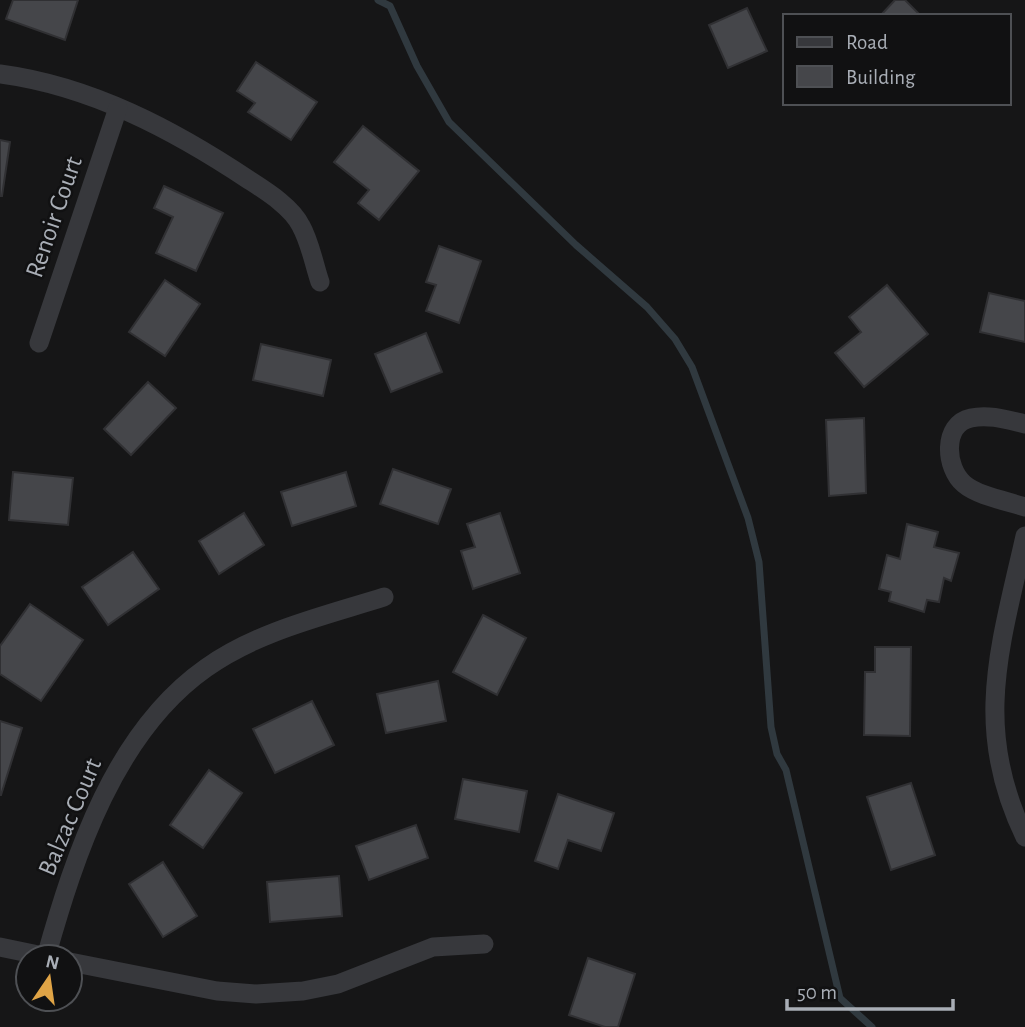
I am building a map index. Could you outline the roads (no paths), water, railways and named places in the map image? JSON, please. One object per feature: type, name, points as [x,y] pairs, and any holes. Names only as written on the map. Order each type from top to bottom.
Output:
[{"type":"street","points":[[0,74],[40,81],[118,107],[191,141],[269,194],[301,224],[320,282]]},
{"type":"street","name":"Renoir Court","points":[[39,343],[118,107]]},
{"type":"street","points":[[1025,424],[992,417],[962,421],[954,429],[949,456],[953,471],[965,486],[1025,507]]},
{"type":"street","points":[[1025,536],[995,671],[993,707],[1003,786],[1025,837]]},
{"type":"street","name":"Balzac Court","points":[[51,943],[58,915],[104,795],[121,761],[163,705],[206,668],[247,645],[384,597]]},
{"type":"street","points":[[84,964],[217,991],[257,994],[303,991],[338,984],[433,947],[484,944]]},
{"type":"waterway","points":[[378,0],[390,6],[417,66],[449,122],[576,245],[647,307],[675,339],[692,367],[748,518],[759,562],[771,727],[777,754],[786,770],[840,998],[872,1027]]}]
